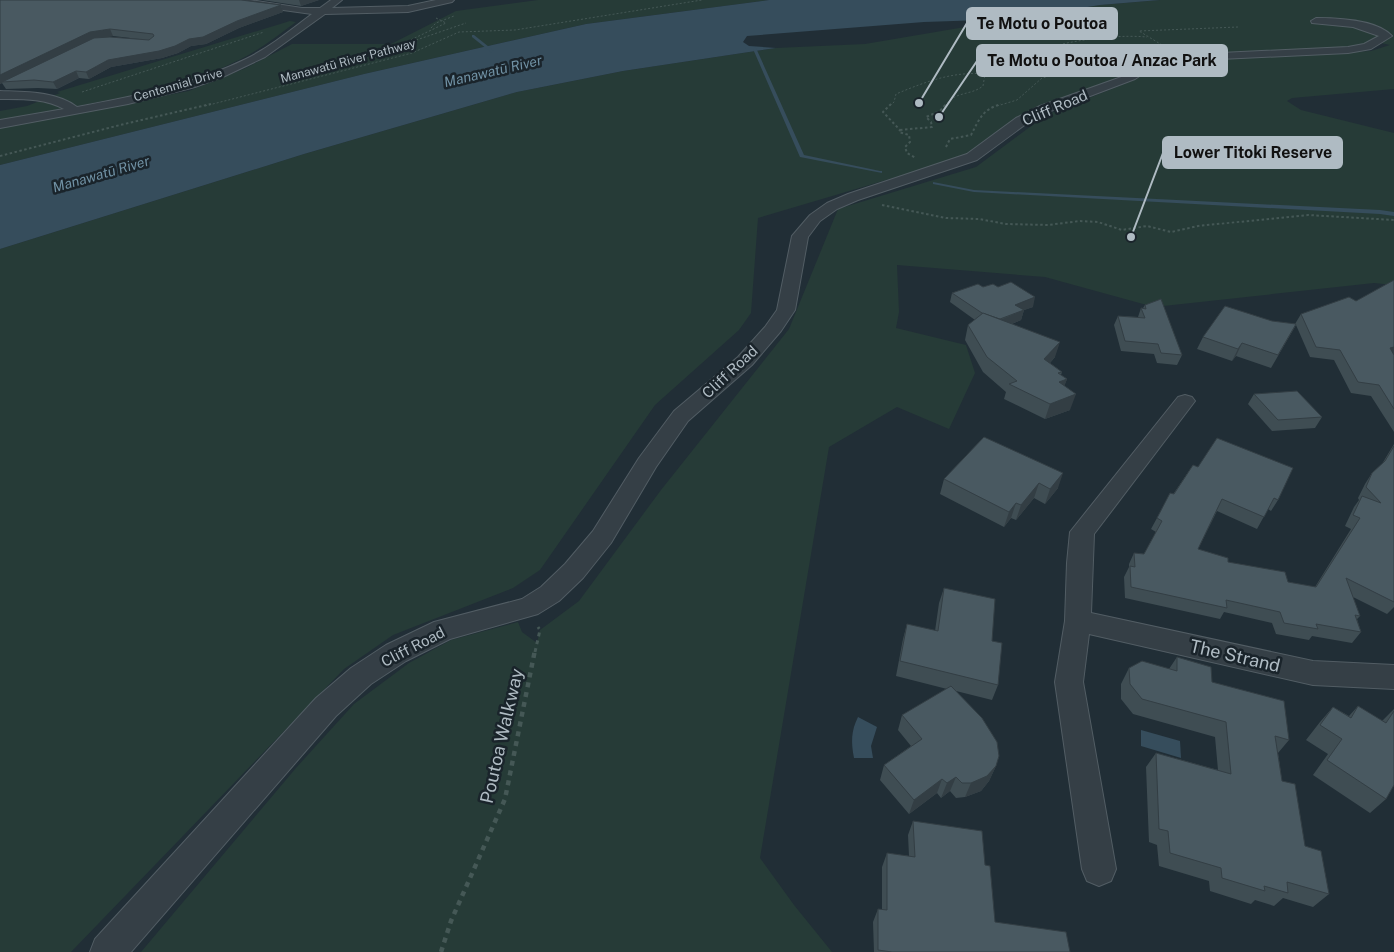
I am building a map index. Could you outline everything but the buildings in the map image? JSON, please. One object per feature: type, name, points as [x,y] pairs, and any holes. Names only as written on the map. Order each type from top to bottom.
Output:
[{"type":"street","points":[[232,0],[283,8],[322,11],[408,9],[449,0]]},
{"type":"street","points":[[283,8],[308,6],[337,0]]},
{"type":"street","name":"Centennial Drive","points":[[0,124],[151,95],[201,81],[231,70],[264,52],[337,0]]},
{"type":"street","name":"Cliff Road","points":[[108,952],[326,706],[361,676],[396,653],[443,630],[529,607],[550,594],[574,571],[602,537],[647,462],[681,416],[745,361],[772,331],[786,310],[800,236],[815,218],[832,206],[853,197],[972,157],[1021,121],[1062,102],[1131,77],[1152,63],[1179,58],[1348,50],[1377,43],[1387,36],[1388,32],[1339,22],[1316,21]]},
{"type":"street","points":[[0,94],[55,100],[68,104],[74,110]]},
{"type":"street","points":[[1099,869],[1069,682],[1078,621],[1079,563],[1082,532],[1184,401]]},
{"type":"street","name":"The Strand","points":[[1078,621],[1312,673],[1394,677]]},
{"type":"path","name":"Manawatū River Pathway","points":[[0,156],[120,125],[244,98],[412,53],[435,45],[459,32],[515,30],[702,0]]},
{"type":"path","points":[[433,15],[436,19],[446,22],[396,47],[466,23]]},
{"type":"path","points":[[428,32],[432,26],[454,16],[436,19]]},
{"type":"path","points":[[1158,43],[1139,31],[1238,27]]},
{"type":"path","points":[[55,100],[266,32]]},
{"type":"path","points":[[904,179],[907,165],[918,159],[907,153],[905,147],[910,142],[909,135],[899,132],[900,130],[883,112],[894,102],[896,94],[935,78],[963,73],[984,74],[1014,60],[1060,46],[1112,36],[1148,37]]},
{"type":"path","points":[[950,139],[971,135],[983,113],[989,108],[1017,100],[1042,78],[1081,68],[1116,65],[1129,57],[1129,54],[1140,52]]},
{"type":"path","points":[[306,69],[318,75]]},
{"type":"path","points":[[900,130],[932,127],[931,122],[926,117],[941,110],[949,99],[954,96],[977,90],[984,86],[986,81],[984,74]]},
{"type":"path","points":[[853,197],[910,212],[946,218],[979,219],[1006,224],[1048,225],[1080,221],[1098,222],[1122,230],[1147,226],[1171,232],[1198,226],[1294,216],[1361,216],[1394,220]]},
{"type":"path","name":"Poutoa Walkway","points":[[441,952],[451,921],[505,799],[540,630],[529,607]]},
{"type":"green space","points":[[538,0],[769,0],[586,24],[364,74],[0,165],[0,127],[189,91],[246,68],[292,44],[391,44],[456,11]]},
{"type":"green space","points":[[1160,0],[1394,0],[1394,89],[1292,98],[1287,101],[1301,110],[1394,133],[1394,285],[1374,283],[1154,307],[1045,277],[897,265],[899,312],[896,328],[966,345],[975,373],[949,429],[897,407],[829,447],[760,858],[794,905],[832,952],[141,952],[296,768],[354,704],[409,663],[451,640],[518,622],[522,632],[537,643],[540,630],[579,601],[661,490],[789,329],[838,209],[976,167],[1046,115],[1132,81],[1158,65],[1187,59],[1151,62],[1116,79],[1058,101],[976,151],[954,160],[758,218],[751,313],[739,330],[655,405],[540,570],[513,588],[393,635],[344,669],[71,952],[0,952],[0,249],[304,154],[517,92],[623,71],[776,48],[865,44],[1100,5]],"holes":[[[1372,41],[1390,45],[1371,51],[1193,59],[1359,46]]]},
{"type":"green space","points":[[290,21],[296,22],[247,56],[182,82],[122,98],[0,120],[0,111],[27,106],[60,93],[57,92]]},
{"type":"water","name":"Manawatū River","points":[[769,0],[1160,0],[1100,5],[1013,19],[924,22],[747,36],[743,42],[749,46],[776,48],[623,71],[517,92],[304,154],[0,249],[0,165],[364,74],[586,24]]},
{"type":"water","points":[[858,717],[877,727],[871,746],[873,758],[854,758],[852,737]]},
{"type":"water","points":[[1141,730],[1180,741],[1181,758],[1141,746]]},
{"type":"waterway","points":[[473,36],[493,52]]},
{"type":"waterway","points":[[746,48],[754,48],[802,156],[880,172]]},
{"type":"waterway","points":[[935,183],[974,191],[1394,214]]},
{"type":"place","name":"Te Motu o Poutoa","points":[[919,103]]},
{"type":"place","name":"Te Motu o Poutoa / Anzac Park","points":[[939,117]]},
{"type":"place","name":"Lower Titoki Reserve","points":[[1131,237]]}]
